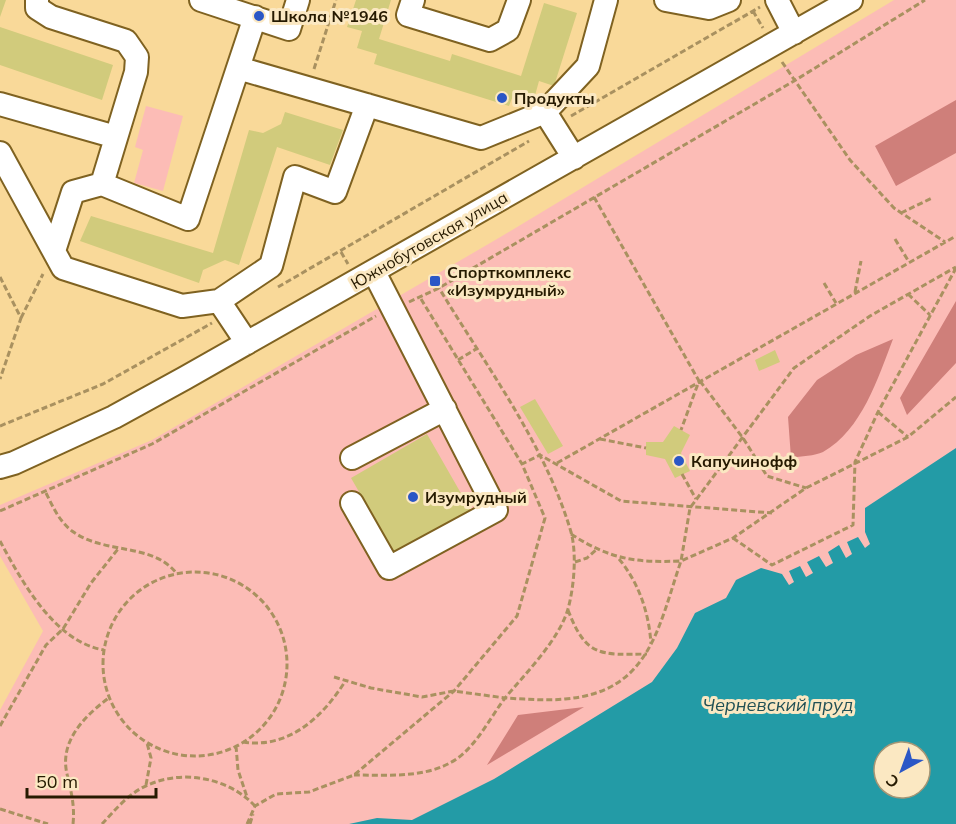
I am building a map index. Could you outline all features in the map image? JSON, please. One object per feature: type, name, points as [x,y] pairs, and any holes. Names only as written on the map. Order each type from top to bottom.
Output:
[{"type":"street","points":[[37,0],[37,8],[51,17],[126,41],[137,57],[136,72],[102,184]]},
{"type":"street","points":[[201,0],[289,28],[298,0]]},
{"type":"street","points":[[413,0],[408,15],[490,40],[508,30],[519,0]]},
{"type":"street","points":[[238,68],[481,138],[550,119],[588,66],[606,0]]},
{"type":"street","points":[[666,0],[709,8],[729,0]]},
{"type":"street","name":"Южнобутовская улица","points":[[0,467],[14,463],[114,417],[374,272],[851,0]]},
{"type":"street","points":[[770,3],[794,33]]},
{"type":"street","points":[[54,252],[73,192],[102,184],[188,219],[255,17]]},
{"type":"street","points":[[0,104],[116,137]]},
{"type":"street","points":[[0,153],[63,268],[182,306],[224,308],[271,266],[295,177],[335,192],[367,105]]},
{"type":"street","points":[[550,119],[574,158]]},
{"type":"street","points":[[352,503],[389,568],[496,510],[374,272]]},
{"type":"street","points":[[224,308],[247,343]]},
{"type":"street","points":[[352,458],[445,409]]},
{"type":"path","points":[[308,88],[336,0]]},
{"type":"path","points":[[0,511],[152,444],[392,307],[421,298],[440,288],[794,81],[925,0]]},
{"type":"path","points":[[269,292],[550,119],[770,3]]},
{"type":"path","points":[[794,81],[850,160],[901,213],[945,242]]},
{"type":"path","points":[[594,196],[699,381],[743,438],[767,476],[806,488]]},
{"type":"path","points":[[901,213],[932,198]]},
{"type":"path","points":[[557,463],[956,236]]},
{"type":"path","points":[[895,239],[909,262]]},
{"type":"path","points":[[0,379],[21,318],[54,252]]},
{"type":"path","points":[[855,292],[861,261]]},
{"type":"path","points":[[334,677],[371,688],[422,697],[454,691],[505,698],[566,699],[606,691],[628,675],[651,648],[681,561],[690,508],[794,368],[908,294],[956,267]]},
{"type":"path","points":[[733,537],[772,565],[853,525],[855,462],[878,412],[956,267]]},
{"type":"path","points":[[0,277],[21,318]]},
{"type":"path","points":[[824,283],[836,303]]},
{"type":"path","points":[[354,775],[409,776],[440,768],[468,749],[548,645],[568,610],[574,562],[572,534],[540,455],[440,288]]},
{"type":"path","points":[[908,294],[930,315]]},
{"type":"path","points":[[248,824],[255,806],[276,794],[309,792],[354,775],[454,691],[517,616],[545,519],[522,464],[421,298]]},
{"type":"path","points":[[0,426],[103,384],[224,308]]},
{"type":"path","points":[[458,360],[476,349]]},
{"type":"path","points":[[681,430],[699,381]]},
{"type":"path","points":[[572,534],[596,550],[618,557],[646,563],[681,561],[733,537],[772,513],[806,488],[908,437],[956,397]]},
{"type":"path","points":[[878,412],[908,437]]},
{"type":"path","points":[[599,439],[646,448]]},
{"type":"path","points":[[540,455],[621,501],[772,513]]},
{"type":"path","points":[[522,464],[540,455]]},
{"type":"path","points":[[682,474],[697,499]]},
{"type":"path","points":[[45,493],[58,517],[73,531],[94,542],[154,555],[169,562],[177,574]]},
{"type":"path","points":[[0,541],[31,590],[63,629],[89,647],[104,650]]},
{"type":"path","points":[[0,726],[46,645],[63,629],[91,583],[118,549]]},
{"type":"path","points":[[574,562],[587,558],[596,550]]},
{"type":"path","points":[[618,557],[629,571],[641,598],[650,625],[651,648]]},
{"type":"path","points":[[209,573],[239,583],[264,603],[281,631],[287,662],[282,693],[267,721],[243,742],[213,754],[198,756],[166,751],[147,742],[126,724],[110,697],[105,682],[104,650],[111,627],[123,606],[147,585],[177,574],[209,573]]},
{"type":"path","points":[[568,610],[582,641],[588,648],[602,652],[647,654]]},
{"type":"path","points":[[243,742],[260,745],[275,743],[301,730],[330,706],[346,680]]},
{"type":"path","points":[[73,824],[73,795],[66,771],[66,756],[71,738],[81,721],[110,697]]},
{"type":"path","points":[[146,785],[151,758],[147,742]]},
{"type":"path","points":[[236,746],[238,770],[248,799]]},
{"type":"path","points":[[102,824],[146,785],[161,780],[201,778],[218,782],[248,799],[255,806]]},
{"type":"path","points":[[0,809],[48,824]]},
{"type":"shaded area","points":[[894,0],[956,0],[956,824],[0,824],[0,710],[43,631],[0,556],[0,505],[152,440],[497,239]]},
{"type":"shaded area","points":[[956,100],[956,153],[896,186],[875,146]]},
{"type":"shaded area","points":[[146,106],[183,116],[163,191],[134,183],[143,150],[135,147]]},
{"type":"shaded area","points":[[956,301],[956,363],[907,415],[900,398]]},
{"type":"shaded area","points":[[893,339],[875,386],[848,431],[823,452],[791,458],[788,417],[817,380],[856,355]]},
{"type":"shaded area","points":[[584,707],[487,765],[518,715]]},
{"type":"water","name":"Черневский пруд","points":[[956,448],[956,824],[349,824],[377,818],[412,820],[494,779],[652,682],[677,648],[695,613],[726,598],[736,580],[761,568],[782,574],[789,585],[794,582],[789,571],[800,566],[806,577],[813,573],[807,562],[819,556],[826,567],[833,563],[828,552],[839,545],[846,558],[852,554],[847,542],[858,537],[865,548],[870,544],[865,532],[865,508]]},
{"type":"building","points":[[0,0],[6,0],[0,17]]},
{"type":"building","points":[[356,0],[391,0],[379,39],[450,61],[452,54],[521,76],[544,3],[577,13],[554,86],[539,81],[534,99],[514,93],[509,106],[374,64],[377,54],[357,48],[362,31],[347,27]]},
{"type":"building","points":[[0,27],[113,65],[102,100],[0,65]]},
{"type":"building","points":[[285,112],[343,130],[330,165],[277,147],[239,265],[225,260],[203,270],[199,283],[80,241],[91,216],[213,253],[249,130],[263,133],[281,124]]},
{"type":"building","points":[[775,350],[780,362],[759,371],[755,360]]},
{"type":"building","points":[[535,399],[563,446],[548,454],[520,407]]},
{"type":"building","points":[[674,426],[690,435],[681,453],[690,471],[675,478],[665,459],[646,455],[646,442],[663,442]]},
{"type":"building","name":"Изумрудный","points":[[427,434],[474,516],[398,559],[351,478]]},
{"type":"place","name":"Школа №1946","points":[[259,16]]},
{"type":"place","name":"Продукты","points":[[502,98]]},
{"type":"place","name":"Спорткомплекс «Изумрудный»","points":[[435,281]]},
{"type":"place","name":"Капучинофф","points":[[679,461]]},
{"type":"place","name":"Изумрудный","points":[[413,497]]}]
